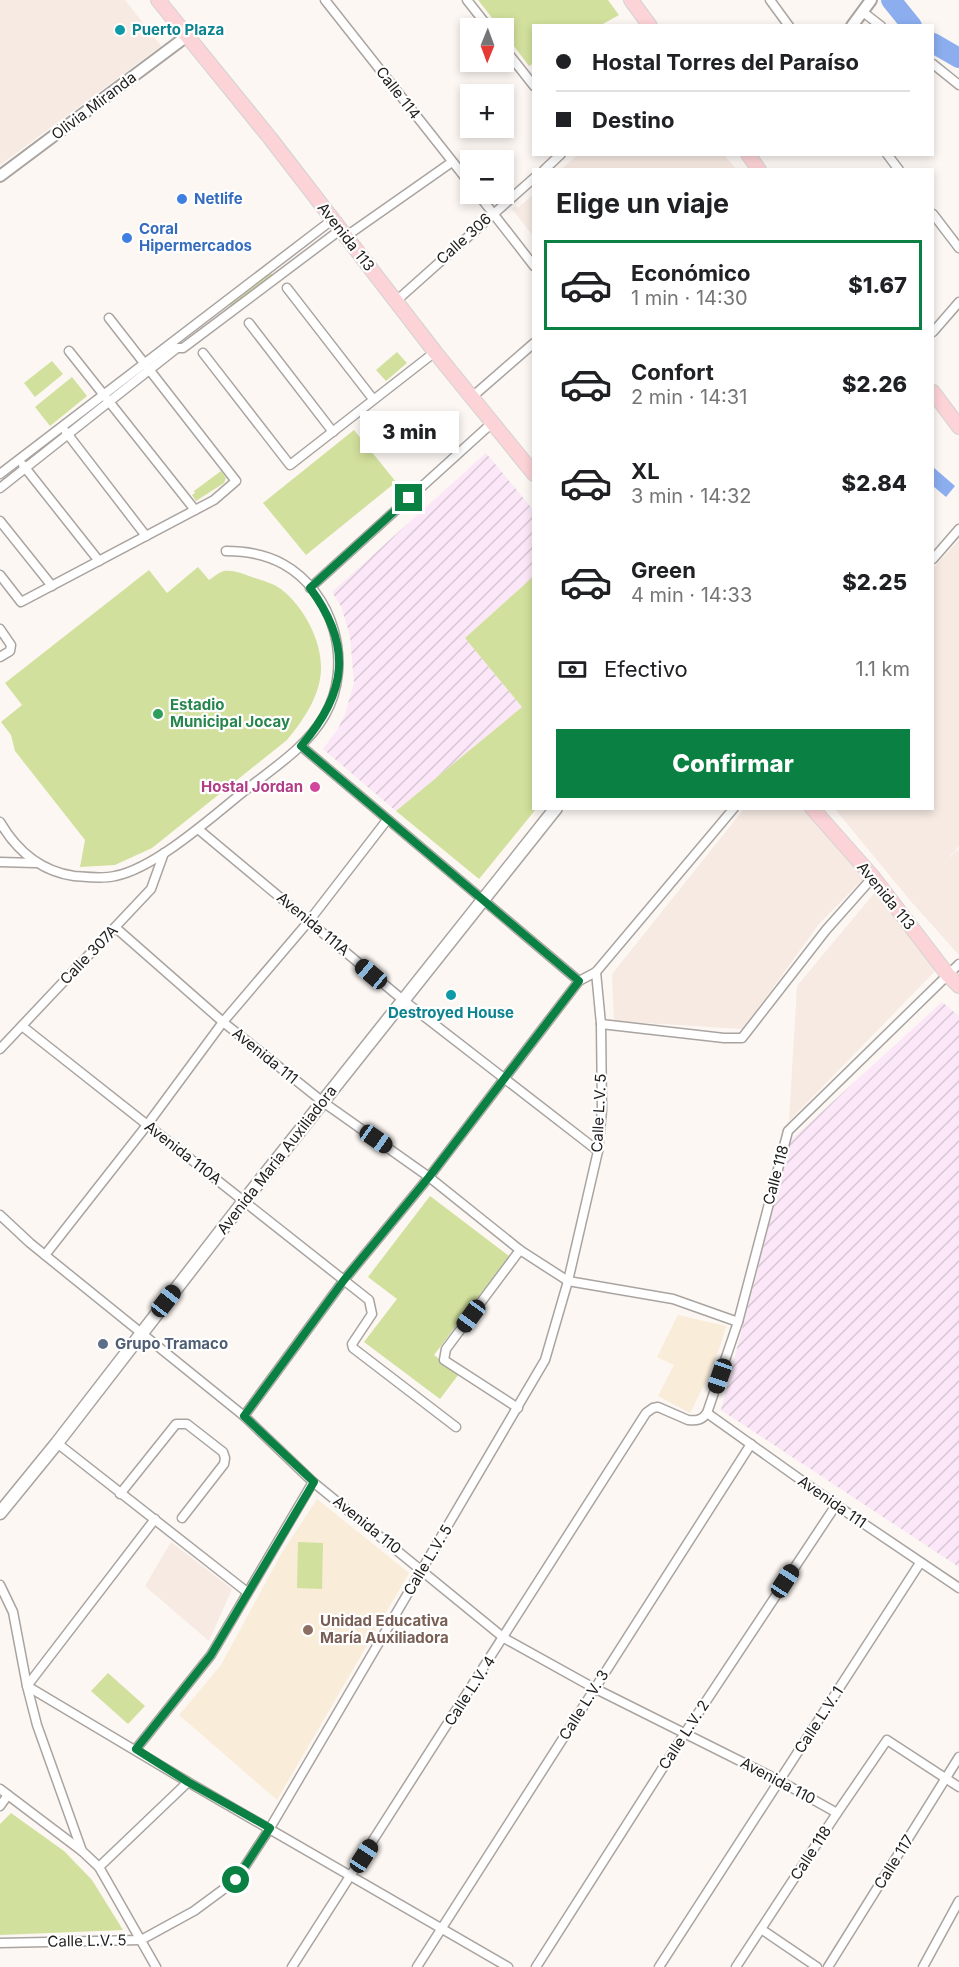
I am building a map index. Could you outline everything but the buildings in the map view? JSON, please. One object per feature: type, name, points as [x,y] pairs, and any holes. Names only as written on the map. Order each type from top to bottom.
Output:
[{"type":"main road","name":"Avenida 113","points":[[158,0],[270,138],[395,302],[532,472]]},
{"type":"main road","points":[[631,0],[649,24]]},
{"type":"main road","points":[[934,393],[959,427]]},
{"type":"main road","name":"Avenida Maria Auxiliadora","points":[[0,1513],[554,810]]},
{"type":"main road","name":"Avenida 113","points":[[814,810],[873,878],[959,986]]},
{"type":"street","name":"Calle 114","points":[[325,0],[460,172]]},
{"type":"street","points":[[467,0],[481,18]]},
{"type":"street","points":[[770,0],[788,24]]},
{"type":"street","points":[[854,24],[872,0]]},
{"type":"street","points":[[863,12],[878,24]]},
{"type":"street","name":"Olivia Miranda","points":[[0,176],[187,36]]},
{"type":"street","points":[[514,61],[532,83]]},
{"type":"street","points":[[934,65],[959,85]]},
{"type":"street","points":[[545,168],[559,156]]},
{"type":"street","points":[[0,488],[65,431],[220,306],[271,268],[452,162]]},
{"type":"street","name":"Calle 306","points":[[395,302],[532,180]]},
{"type":"street","points":[[486,204],[532,263]]},
{"type":"street","points":[[934,215],[959,248]]},
{"type":"street","points":[[147,367],[177,348],[183,348],[339,229]]},
{"type":"street","points":[[271,268],[278,277]]},
{"type":"street","points":[[287,288],[373,399]]},
{"type":"street","points":[[934,331],[959,302]]},
{"type":"street","points":[[220,306],[228,315]]},
{"type":"street","points":[[0,575],[21,602],[214,500],[236,481],[109,318]]},
{"type":"street","points":[[249,323],[333,432]]},
{"type":"street","points":[[472,397],[532,345]]},
{"type":"street","points":[[69,351],[195,510]]},
{"type":"street","points":[[203,353],[290,465],[435,352]]},
{"type":"street","points":[[310,588],[492,423]]},
{"type":"street","points":[[0,474],[65,431]]},
{"type":"street","points":[[65,431],[146,536]]},
{"type":"street","points":[[19,460],[99,561]]},
{"type":"street","points":[[0,521],[52,586]]},
{"type":"street","points":[[934,558],[959,529]]},
{"type":"street","points":[[0,822],[22,852],[36,863],[60,873],[105,878],[133,871],[198,829],[301,746],[326,714],[333,698],[339,668],[337,639],[331,621],[310,588],[293,570],[272,559],[250,552],[226,550]]},
{"type":"street","points":[[0,629],[11,645],[8,653],[0,657]]},
{"type":"street","points":[[301,746],[579,981]]},
{"type":"street","points":[[244,1416],[344,1280],[429,1177],[579,981],[596,972],[732,810]]},
{"type":"street","points":[[45,1255],[147,1125],[223,1022],[309,921],[387,820]]},
{"type":"street","name":"Avenida 111A","points":[[198,829],[403,1000],[598,1151]]},
{"type":"street","name":"Calle 307A","points":[[0,1049],[151,889],[164,852]]},
{"type":"street","points":[[0,862],[36,863]]},
{"type":"street","points":[[601,1024],[742,1038],[826,930],[873,878]]},
{"type":"street","name":"Avenida 111","points":[[116,927],[223,1022],[323,1102],[429,1177],[520,1250],[568,1281]]},
{"type":"street","name":"Calle 118","points":[[707,1413],[738,1322],[788,1131],[959,964]]},
{"type":"street","name":"Calle L.V. 5","points":[[0,1943],[141,1940],[194,1911],[236,1880],[270,1828],[545,1360],[568,1281],[598,1151],[602,1110],[601,1024],[596,972]]},
{"type":"street","name":"Avenida 110A","points":[[22,1026],[369,1300],[372,1314],[352,1344],[353,1348],[456,1427]]},
{"type":"street","points":[[0,1033],[6,1041]]},
{"type":"street","name":"Avenida 110","points":[[0,1215],[45,1255],[244,1416],[314,1482],[504,1638],[594,1688],[780,1781],[837,1813]]},
{"type":"street","points":[[518,1408],[444,1360],[444,1355],[446,1349],[520,1250]]},
{"type":"street","points":[[568,1281],[673,1299],[738,1322]]},
{"type":"street","name":"Calle L.V. 4","points":[[292,1967],[646,1413],[658,1407],[694,1421],[704,1417],[707,1413]]},
{"type":"street","name":"Avenida 111","points":[[707,1413],[836,1505],[959,1588]]},
{"type":"street","points":[[120,1494],[176,1424],[187,1424],[223,1452],[225,1458],[224,1464],[182,1518]]},
{"type":"street","points":[[57,1443],[247,1592]]},
{"type":"street","name":"Calle L.V. 3","points":[[417,1967],[751,1444]]},
{"type":"street","points":[[136,1749],[211,1655],[314,1482]]},
{"type":"street","name":"Calle L.V. 2","points":[[536,1967],[685,1733],[836,1505]]},
{"type":"street","points":[[27,1686],[155,1519]]},
{"type":"street","name":"Calle L.V. 1","points":[[659,1967],[920,1563]]},
{"type":"street","points":[[0,1585],[13,1612],[27,1686],[38,1725],[82,1851]]},
{"type":"street","points":[[27,1686],[508,1967]]},
{"type":"street","name":"Calle 118","points":[[736,1967],[887,1740],[946,1779]]},
{"type":"street","name":"Calle 117","points":[[828,1967],[959,1756]]},
{"type":"street","points":[[946,1779],[959,1787]]},
{"type":"street","points":[[99,1867],[188,1782]]},
{"type":"street","points":[[0,1789],[82,1851],[99,1867],[156,1967]]},
{"type":"street","points":[[0,1806],[8,1795]]},
{"type":"street","points":[[923,1967],[959,1902]]},
{"type":"street","points":[[760,1929],[818,1967]]},
{"type":"shaded area","points":[[0,0],[125,0],[161,46],[0,165]]},
{"type":"shaded area","points":[[577,156],[725,156],[735,168],[562,168]]},
{"type":"shaded area","points":[[532,196],[532,234],[512,209],[516,206],[518,208]]},
{"type":"shaded area","points":[[486,453],[532,509],[532,578],[465,638],[522,707],[396,811],[323,749],[338,729],[354,683],[350,636],[341,606],[332,592]]},
{"type":"shaded area","points":[[959,540],[959,846],[944,863],[957,850],[959,852],[959,955],[909,899],[836,810],[934,810],[934,567]]},
{"type":"shaded area","points":[[743,810],[805,810],[864,878],[819,924],[743,1029],[614,1021],[612,974]]},
{"type":"shaded area","points":[[877,890],[937,969],[789,1121],[797,986]]},
{"type":"shaded area","points":[[942,1002],[959,1016],[959,1567],[721,1410],[791,1140]]},
{"type":"shaded area","points":[[678,1315],[726,1326],[706,1381],[690,1413],[658,1396],[674,1365],[657,1357]]},
{"type":"shaded area","name":"Unidad Educativa María Auxiliadora","points":[[317,1499],[409,1573],[277,1800],[179,1715],[221,1665],[281,1554]]},
{"type":"shaded area","points":[[171,1542],[232,1589],[209,1641],[145,1586]]},
{"type":"green space","points":[[478,0],[608,0],[619,15],[603,24],[532,24],[532,64],[529,66],[514,46],[514,18],[492,18]]},
{"type":"green space","points":[[269,273],[272,274],[271,277],[230,307],[230,304]]},
{"type":"green space","points":[[397,352],[407,363],[386,381],[376,370]]},
{"type":"green space","points":[[52,361],[63,374],[35,397],[24,383]]},
{"type":"green space","points":[[72,377],[87,396],[50,426],[35,407]]},
{"type":"green space","points":[[354,430],[396,482],[306,555],[263,503]]},
{"type":"green space","points":[[221,471],[226,478],[224,483],[196,501],[192,495],[194,491]]},
{"type":"green space","name":"Estadio Municipal Jocay","points":[[198,567],[209,580],[220,572],[238,572],[274,585],[289,596],[304,615],[315,636],[321,659],[318,689],[305,716],[287,740],[152,848],[115,865],[80,867],[85,840],[15,751],[11,735],[1,722],[22,705],[5,683],[149,570],[167,593]]},
{"type":"green space","points":[[532,578],[532,810],[535,810],[479,879],[396,811],[522,707],[465,638]]},
{"type":"green space","points":[[430,1196],[509,1256],[434,1355],[459,1374],[440,1399],[364,1342],[397,1299],[368,1277]]},
{"type":"green space","points":[[298,1542],[323,1543],[322,1589],[297,1588]]},
{"type":"green space","points":[[108,1673],[145,1706],[128,1724],[91,1691]]},
{"type":"green space","points":[[11,1813],[64,1851],[92,1880],[123,1930],[0,1935],[0,1824]]},
{"type":"water","points":[[934,468],[955,486],[946,497],[934,487]]},
{"type":"waterway","points":[[891,0],[910,24]]},
{"type":"waterway","points":[[934,44],[959,58]]},
{"type":"place","name":"Puerto Plaza","points":[[120,30]]},
{"type":"place","name":"Netlife","points":[[182,199]]},
{"type":"place","name":"Coral Hipermercados","points":[[127,238]]},
{"type":"place","name":"Estadio Municipal Jocay","points":[[158,714]]},
{"type":"place","name":"Hostal Jordan","points":[[315,787]]},
{"type":"place","name":"Destroyed House","points":[[451,995]]},
{"type":"place","name":"Grupo Tramaco","points":[[103,1344]]},
{"type":"place","name":"Unidad Educativa María Auxiliadora","points":[[308,1630]]},
{"type":"route","points":[[236,1880],[270,1828],[188,1782],[136,1749],[211,1655],[314,1482],[244,1416],[344,1280],[429,1177],[579,981],[301,746],[326,714],[333,698],[339,668],[337,639],[331,621],[310,588],[409,498]]}]
